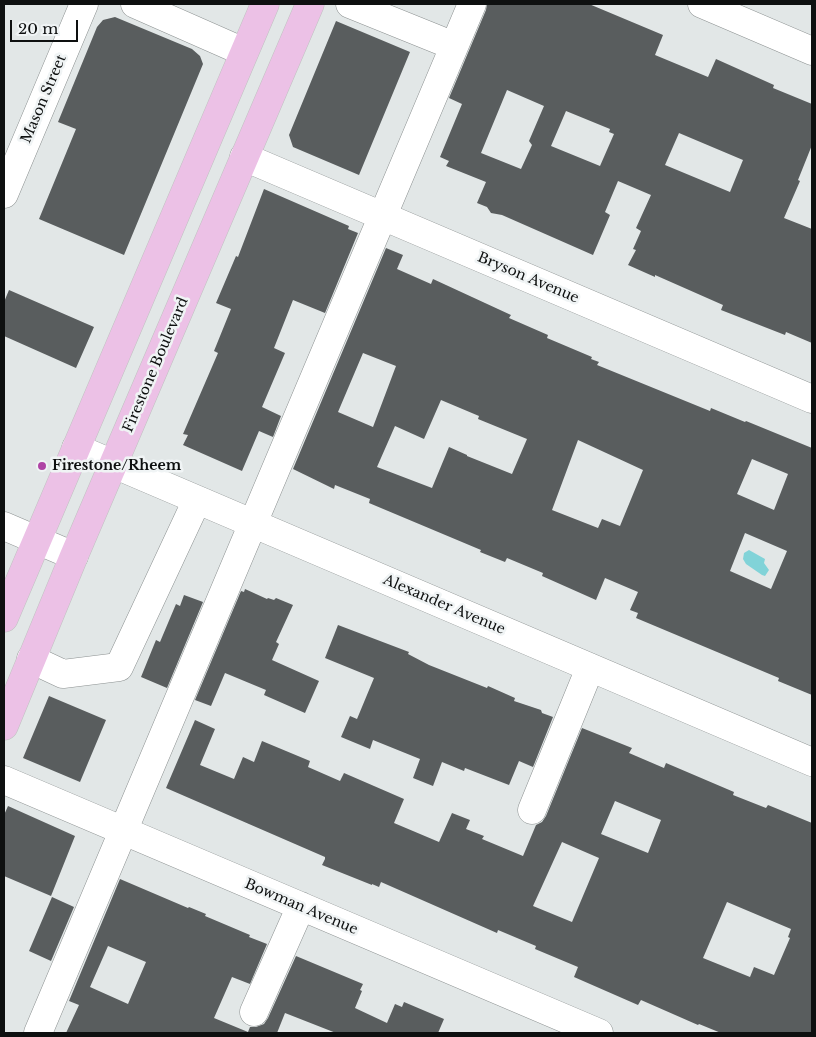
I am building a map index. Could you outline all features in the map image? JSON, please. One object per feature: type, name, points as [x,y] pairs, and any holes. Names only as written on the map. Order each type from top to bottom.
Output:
[{"type":"main road","points":[[4,618],[265,4]]},
{"type":"main road","name":"Firestone Boulevard","points":[[4,726],[74,556],[310,4]]},
{"type":"street","name":"Mason Street","points":[[4,194],[11,156],[84,4]]},
{"type":"street","points":[[135,4],[244,52]]},
{"type":"street","points":[[350,4],[454,46]]},
{"type":"street","points":[[38,1033],[472,4]]},
{"type":"street","points":[[702,4],[812,51]]},
{"type":"street","name":"Bryson Avenue","points":[[244,157],[812,399]]},
{"type":"street","name":"Alexander Avenue","points":[[76,448],[812,762]]},
{"type":"street","points":[[31,660],[63,674],[119,667],[197,500]]},
{"type":"street","points":[[4,526],[74,556]]},
{"type":"street","points":[[532,810],[590,668]]},
{"type":"street","name":"Bowman Avenue","points":[[4,780],[599,1033]]},
{"type":"street","points":[[254,1012],[300,906]]},
{"type":"water","points":[[749,550],[765,559],[764,563],[769,570],[765,576],[746,564],[743,559],[744,553]]},
{"type":"building","points":[[487,4],[589,4],[663,35],[655,55],[708,77],[716,59],[774,85],[773,88],[812,104],[812,145],[798,180],[800,181],[784,218],[812,229],[812,343],[786,332],[785,335],[721,310],[723,305],[628,265],[636,250],[633,249],[641,231],[636,228],[651,195],[618,181],[605,212],[610,215],[593,255],[502,215],[491,213],[487,207],[477,203],[486,182],[446,166],[449,161],[440,157],[462,104],[449,98]],"holes":[[[507,90],[544,106],[529,141],[532,145],[521,169],[481,153]],[[566,111],[610,129],[609,132],[614,134],[600,166],[551,146]],[[679,133],[743,160],[730,192],[665,165]]]},
{"type":"building","points":[[115,17],[192,49],[200,56],[203,64],[124,255],[39,219],[76,129],[58,122],[97,27],[103,20]]},
{"type":"building","points":[[336,21],[410,52],[359,175],[293,147],[289,135]]},
{"type":"building","points":[[264,189],[349,226],[348,229],[358,233],[325,313],[293,300],[274,348],[285,353],[262,407],[281,416],[273,437],[259,431],[242,471],[183,445],[188,435],[183,434],[218,353],[214,351],[231,309],[216,303],[236,256],[238,257]]},
{"type":"building","points":[[386,248],[403,255],[397,269],[431,284],[433,279],[511,315],[509,318],[548,335],[547,338],[592,357],[591,359],[599,362],[597,365],[710,411],[711,408],[812,448],[812,695],[778,681],[779,678],[636,618],[638,613],[630,610],[638,592],[605,578],[596,600],[542,576],[543,573],[507,558],[505,562],[480,552],[481,550],[369,503],[370,499],[335,485],[334,489],[293,469]],"holes":[[[363,353],[396,366],[373,427],[338,412]],[[441,400],[479,416],[478,419],[527,439],[512,474],[449,447],[432,488],[377,467],[395,426],[424,439]],[[578,440],[643,470],[620,526],[602,519],[598,528],[552,510]],[[752,459],[788,474],[774,510],[737,494]],[[745,533],[787,551],[771,589],[730,571]]]},
{"type":"building","points":[[9,290],[94,327],[76,368],[4,336],[4,302]]},
{"type":"building","points":[[245,589],[267,599],[274,600],[276,598],[293,605],[276,642],[279,644],[272,660],[319,681],[305,713],[264,695],[266,690],[225,673],[211,706],[195,700],[241,591],[244,592]]},
{"type":"building","points":[[184,595],[203,602],[167,688],[141,677],[156,640],[160,642],[176,604],[180,606]]},
{"type":"building","points":[[338,625],[409,652],[408,654],[429,665],[487,688],[488,686],[515,698],[514,701],[541,710],[542,713],[553,717],[533,767],[519,761],[509,785],[465,768],[464,771],[442,762],[433,786],[413,778],[420,759],[373,740],[370,749],[341,737],[350,716],[357,719],[374,678],[325,658]]},
{"type":"building","points":[[49,696],[106,720],[80,782],[23,758]]},
{"type":"building","points":[[195,720],[215,729],[200,765],[234,779],[243,757],[254,762],[262,741],[310,761],[308,767],[340,781],[344,773],[404,799],[394,823],[439,842],[452,813],[470,820],[466,829],[484,836],[482,839],[523,856],[536,825],[542,822],[546,816],[582,728],[632,748],[629,753],[664,768],[666,763],[734,792],[733,795],[766,808],[768,805],[812,823],[812,1033],[721,1033],[641,1000],[638,1005],[574,977],[578,967],[535,949],[536,946],[498,930],[497,933],[381,882],[379,887],[372,885],[322,865],[325,857],[166,788]],"holes":[[[615,801],[661,820],[648,853],[601,834]],[[562,842],[599,858],[572,922],[533,906]],[[727,902],[791,929],[788,937],[790,938],[774,975],[754,967],[750,977],[703,958]]]},
{"type":"building","points":[[8,806],[75,836],[51,896],[4,876],[4,815]]},
{"type":"building","points":[[120,879],[206,914],[205,916],[267,944],[250,984],[232,977],[214,1018],[248,1032],[250,1027],[264,1024],[296,956],[363,984],[355,1008],[387,1023],[395,1004],[402,1007],[404,1002],[444,1019],[438,1033],[336,1033],[285,1013],[277,1033],[66,1033],[79,1005],[69,1001]],"holes":[[[108,946],[146,962],[128,1004],[90,987]]]},
{"type":"building","points":[[52,897],[74,907],[51,961],[29,951]]},
{"type":"place","name":"Firestone/Rheem","points":[[42,466]]}]
